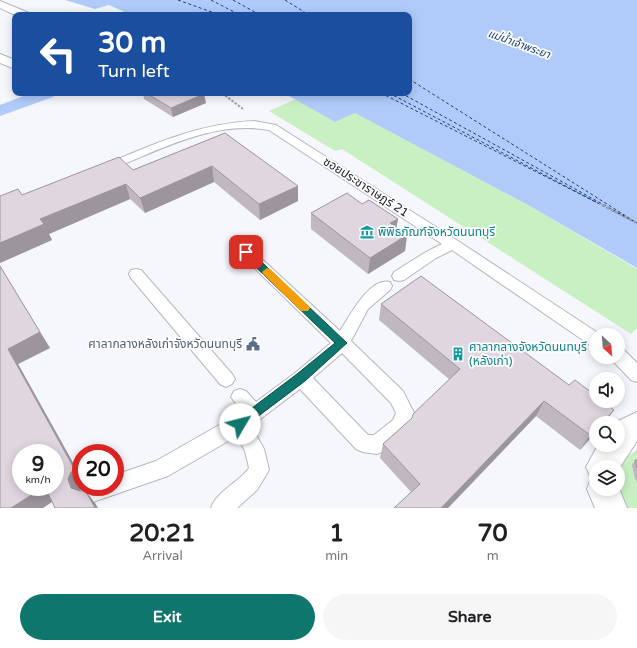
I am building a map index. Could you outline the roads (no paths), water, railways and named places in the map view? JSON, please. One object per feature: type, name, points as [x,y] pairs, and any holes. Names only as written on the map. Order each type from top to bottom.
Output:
[{"type":"street","points":[[2,6],[17,12]]},
{"type":"street","points":[[0,58],[12,64]]},
{"type":"street","points":[[625,432],[637,426]]},
{"type":"street","points":[[606,496],[611,508]]},
{"type":"lane","name":"ซอยประชาราษฎร์ 21","points":[[97,172],[194,134],[228,125],[263,124],[280,131],[589,335]]},
{"type":"lane","points":[[124,482],[161,468],[247,419],[301,378],[342,343],[363,305],[392,281],[431,255],[453,244]]},
{"type":"lane","points":[[246,252],[397,397],[405,413],[400,426],[377,445],[363,443],[301,378]]},
{"type":"lane","points":[[136,274],[226,379]]},
{"type":"lane","points":[[625,362],[637,375]]},
{"type":"lane","points":[[221,508],[250,483],[259,470],[247,419],[240,397]]},
{"type":"water","name":"แม่น้ำเจ้าพระยา","points":[[65,0],[637,0],[637,268],[528,205],[355,113],[335,122],[289,96],[412,96],[412,12],[124,12],[109,5],[95,9]]},
{"type":"waterway","points":[[0,111],[39,96]]},
{"type":"place","name":"พิพิธภัณฑ์จังหวัดนนทบุรี","points":[[367,232]]},
{"type":"place","name":"ศาลากลางหลังเก่าจังหวัดนนทบุรี","points":[[253,344]]},
{"type":"place","name":"ศาลากลางจังหวัดนนทบุรี (หลังเก่า)","points":[[458,354]]}]
